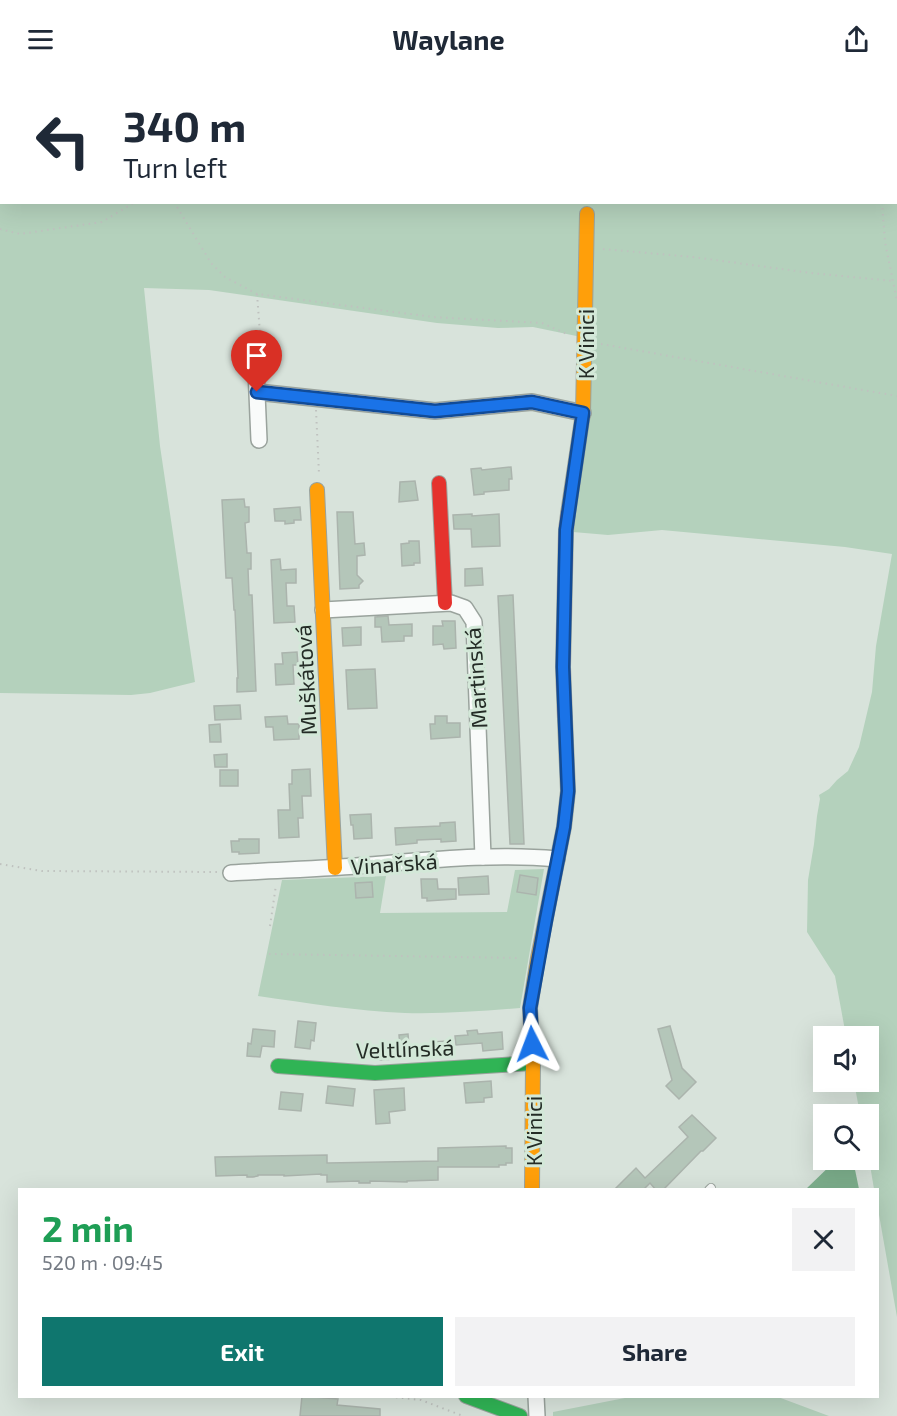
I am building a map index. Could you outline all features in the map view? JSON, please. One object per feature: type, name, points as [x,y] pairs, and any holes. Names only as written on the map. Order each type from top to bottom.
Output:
[{"type":"street","name":"K Vinici","points":[[532,1188],[533,1062],[530,1008],[564,827],[568,791],[563,667],[566,530],[585,389],[587,214]]},
{"type":"street","points":[[255,346],[259,440]]},
{"type":"street","points":[[257,392],[435,411],[532,402],[583,413]]},
{"type":"street","points":[[439,483],[445,603]]},
{"type":"street","name":"Muškátová","points":[[318,484],[335,868]]},
{"type":"street","name":"Martinská","points":[[323,610],[445,603],[465,608],[474,622],[483,857]]},
{"type":"street","name":"Vinařská","points":[[231,873],[483,857],[557,859]]},
{"type":"street","name":"Veltlínská","points":[[278,1066],[375,1073],[533,1062]]},
{"type":"street","points":[[471,1398],[520,1416]]},
{"type":"street","points":[[536,1398],[537,1416]]},
{"type":"path","points":[[0,230],[20,234],[102,222],[132,204]]},
{"type":"path","points":[[175,204],[211,263],[225,277],[257,294],[433,317],[542,323],[584,341],[897,396]]},
{"type":"path","points":[[882,204],[885,242],[897,301]]},
{"type":"path","points":[[586,248],[693,256],[811,273],[893,281]]},
{"type":"path","points":[[255,346],[260,346],[257,294]]},
{"type":"path","points":[[315,399],[318,484]]},
{"type":"path","points":[[0,864],[42,871],[231,873]]},
{"type":"path","points":[[270,926],[279,870]]},
{"type":"path","points":[[269,954],[538,958]]},
{"type":"path","points":[[402,1398],[421,1400],[463,1416]]},
{"type":"shaded area","points":[[0,204],[897,204],[897,1317],[879,1215],[879,1188],[874,1188],[871,1170],[879,1170],[879,1104],[858,1104],[856,1092],[879,1092],[879,1026],[844,1026],[835,976],[807,932],[808,880],[819,795],[848,771],[859,747],[872,692],[876,646],[892,554],[845,547],[662,530],[608,535],[573,532],[591,339],[533,327],[498,328],[437,323],[209,290],[144,288],[160,446],[195,682],[150,693],[131,695],[0,693]]},
{"type":"shaded area","points":[[544,869],[520,1008],[449,1013],[405,1013],[350,1009],[258,996],[282,880],[386,876],[380,913],[507,912],[515,870]]},
{"type":"shaded area","points":[[826,1170],[855,1170],[859,1188],[807,1188]]},
{"type":"shaded area","points":[[625,1398],[781,1398],[829,1416],[553,1416],[553,1412]]},
{"type":"building","points":[[511,467],[512,479],[509,479],[509,490],[474,495],[471,469]]},
{"type":"building","points":[[415,481],[418,500],[399,502],[400,482]]},
{"type":"building","points":[[244,499],[245,507],[249,507],[249,522],[245,523],[247,553],[251,553],[251,569],[248,569],[249,595],[252,595],[256,691],[237,692],[235,610],[232,578],[226,578],[222,500]]},
{"type":"building","points":[[300,507],[301,520],[285,524],[285,521],[275,521],[274,509]]},
{"type":"building","points":[[337,512],[353,512],[355,544],[364,543],[365,555],[357,556],[357,575],[363,581],[359,588],[340,589]]},
{"type":"building","points":[[472,514],[472,516],[499,514],[500,546],[472,547],[471,529],[454,529],[453,515]]},
{"type":"building","points":[[409,541],[419,541],[420,563],[402,566],[401,544],[409,543]]},
{"type":"building","points":[[280,559],[281,570],[296,569],[296,583],[286,583],[287,606],[294,606],[295,622],[274,623],[271,560]]},
{"type":"building","points":[[482,568],[483,585],[465,586],[465,569]]},
{"type":"building","points":[[513,595],[524,844],[510,844],[498,596]]},
{"type":"building","points":[[388,616],[389,625],[412,624],[412,636],[404,636],[404,641],[382,642],[381,627],[375,627],[375,617]]},
{"type":"building","points":[[442,621],[455,621],[456,648],[444,649],[443,644],[433,645],[433,626],[443,626]]},
{"type":"building","points":[[361,627],[361,645],[343,646],[342,628]]},
{"type":"building","points":[[297,652],[298,665],[293,665],[294,684],[276,685],[275,664],[283,664],[282,653]]},
{"type":"building","points":[[375,669],[377,708],[348,709],[346,670]]},
{"type":"building","points":[[240,705],[241,719],[215,720],[214,706]]},
{"type":"building","points":[[287,716],[288,724],[299,724],[299,739],[274,740],[273,727],[266,727],[265,717]]},
{"type":"building","points":[[435,716],[447,716],[447,723],[460,723],[460,737],[431,739],[430,724],[435,724]]},
{"type":"building","points":[[220,724],[221,742],[210,742],[209,725]]},
{"type":"building","points":[[227,754],[227,767],[215,767],[214,755]]},
{"type":"building","points":[[310,769],[311,796],[302,796],[303,818],[298,818],[299,837],[279,838],[278,810],[290,810],[289,784],[292,784],[292,770]]},
{"type":"building","points":[[220,770],[238,770],[238,786],[220,786]]},
{"type":"building","points":[[371,814],[372,838],[354,839],[350,815]]},
{"type":"building","points":[[455,822],[456,841],[417,840],[417,843],[396,845],[395,828],[440,826],[440,823]]},
{"type":"building","points":[[239,839],[259,839],[259,853],[232,852],[231,841],[239,841]]},
{"type":"building","points":[[520,875],[538,878],[536,895],[517,892]]},
{"type":"building","points":[[488,876],[489,894],[459,895],[458,878]]},
{"type":"building","points":[[421,879],[437,879],[438,889],[456,889],[456,899],[427,901],[427,898],[422,898]]},
{"type":"building","points":[[372,882],[373,897],[356,898],[355,883]]},
{"type":"building","points":[[298,1021],[316,1023],[314,1041],[311,1040],[310,1049],[295,1047]]},
{"type":"building","points":[[670,1026],[682,1068],[696,1082],[679,1099],[666,1086],[672,1080],[658,1029]]},
{"type":"building","points":[[253,1029],[275,1031],[274,1047],[262,1046],[260,1057],[247,1056],[248,1043],[251,1044]]},
{"type":"building","points":[[477,1030],[478,1034],[502,1032],[503,1049],[483,1051],[482,1043],[456,1045],[455,1036],[468,1035],[467,1031]]},
{"type":"building","points":[[408,1034],[410,1058],[380,1060],[379,1049],[400,1047],[399,1035]]},
{"type":"building","points":[[448,1041],[449,1055],[429,1056],[432,1042]]},
{"type":"building","points":[[491,1081],[492,1097],[484,1098],[484,1102],[466,1103],[464,1083]]},
{"type":"building","points":[[328,1086],[355,1089],[353,1106],[326,1103]]},
{"type":"building","points":[[404,1088],[405,1110],[389,1112],[390,1123],[376,1124],[374,1090]]},
{"type":"building","points":[[281,1092],[303,1094],[301,1111],[279,1109]]},
{"type":"building","points":[[692,1115],[716,1138],[665,1188],[654,1188],[650,1183],[645,1188],[616,1188],[636,1168],[645,1178],[688,1137],[679,1127]]},
{"type":"building","points":[[506,1146],[506,1148],[512,1148],[512,1163],[499,1165],[499,1167],[438,1167],[438,1180],[359,1183],[359,1181],[327,1182],[327,1175],[321,1174],[216,1176],[215,1157],[327,1155],[327,1163],[438,1161],[438,1148]]},
{"type":"building","points":[[302,1398],[338,1399],[337,1405],[380,1409],[380,1416],[300,1416]]},
{"type":"traffic: fast","points":[[278,1066],[375,1073],[533,1063]]},
{"type":"traffic: fast","points":[[471,1398],[520,1416]]},
{"type":"traffic: slow","points":[[568,514],[583,413],[587,214]]},
{"type":"traffic: slow","points":[[317,490],[335,868]]},
{"type":"traffic: slow","points":[[532,1188],[533,1063],[530,1008],[564,827],[568,791],[565,719]]},
{"type":"traffic: jam","points":[[439,483],[445,603]]},
{"type":"traffic: jam","points":[[565,719],[563,667],[568,514]]},
{"type":"route","points":[[257,392],[435,411],[532,402],[583,413],[566,530],[563,667],[568,791],[564,827],[530,1008],[532,1044]]}]
